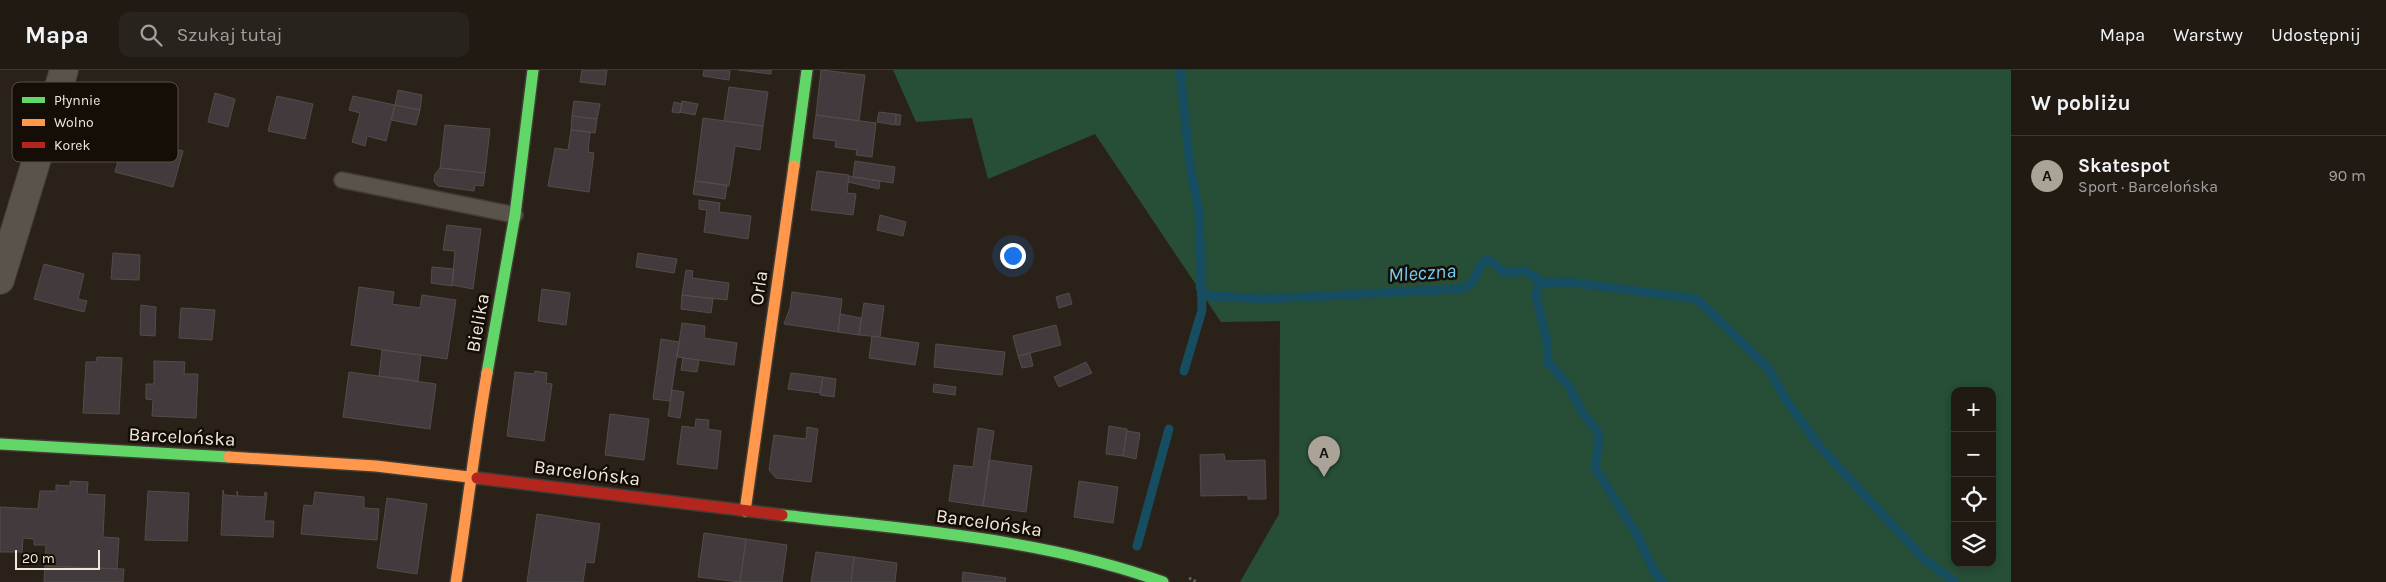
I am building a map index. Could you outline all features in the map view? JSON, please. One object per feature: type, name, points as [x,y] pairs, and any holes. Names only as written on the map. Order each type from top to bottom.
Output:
[{"type":"street","points":[[60,82],[64,70]]},
{"type":"street","name":"Bielika","points":[[456,582],[473,454],[515,215],[533,70]]},
{"type":"street","name":"Orla","points":[[745,511],[807,70]]},
{"type":"street","points":[[0,280],[36,162]]},
{"type":"street","name":"Barcelońska","points":[[0,444],[376,466],[471,476],[1006,542],[1066,552],[1124,567],[1163,582]]},
{"type":"lane","points":[[342,180],[515,215]]},
{"type":"lane","points":[[1119,582],[1124,567]]},
{"type":"green space","points":[[893,70],[2011,70],[2011,582],[1240,582],[1279,514],[1280,321],[1221,322],[1095,134],[988,179],[972,118],[916,122]]},
{"type":"building","points":[[582,70],[607,70],[605,85],[580,82]]},
{"type":"building","points":[[704,70],[730,70],[729,80],[703,76]]},
{"type":"building","points":[[738,70],[771,70],[771,74]]},
{"type":"building","points":[[821,70],[865,75],[859,121],[816,115]]},
{"type":"building","points":[[729,87],[768,92],[763,126],[724,121]]},
{"type":"building","points":[[398,90],[422,95],[420,110],[395,105]]},
{"type":"building","points":[[215,93],[235,99],[228,127],[208,122]]},
{"type":"building","points":[[277,96],[313,104],[305,139],[268,131]]},
{"type":"building","points":[[353,96],[395,105],[386,141],[367,136],[365,146],[352,142],[360,113],[349,110]]},
{"type":"building","points":[[574,101],[600,104],[597,119],[572,116]]},
{"type":"building","points":[[682,101],[698,104],[695,115],[680,112]]},
{"type":"building","points":[[674,102],[682,104],[680,113],[672,112]]},
{"type":"building","points":[[395,105],[420,110],[416,125],[391,120]]},
{"type":"building","points":[[879,112],[896,114],[895,125],[877,122]]},
{"type":"building","points":[[896,114],[901,115],[900,125],[896,125]]},
{"type":"building","points":[[816,115],[876,123],[872,157],[856,155],[857,150],[835,147],[836,141],[813,138]]},
{"type":"building","points":[[572,116],[597,119],[595,133],[571,130]]},
{"type":"building","points":[[703,118],[763,126],[760,150],[735,146],[729,186],[695,181]]},
{"type":"building","points":[[445,125],[490,129],[485,173],[440,168]]},
{"type":"building","points":[[571,130],[590,132],[588,152],[594,153],[589,192],[548,186],[555,148],[568,150]]},
{"type":"building","points":[[178,150],[183,151],[173,187],[115,172],[118,162],[178,162]]},
{"type":"building","points":[[855,161],[895,167],[893,183],[853,177]]},
{"type":"building","points":[[440,168],[485,173],[483,186],[475,185],[474,191],[438,186],[434,181],[435,174]]},
{"type":"building","points":[[817,171],[849,175],[847,193],[856,194],[853,215],[811,210]]},
{"type":"building","points":[[849,176],[880,181],[879,189],[848,182]]},
{"type":"building","points":[[695,181],[727,185],[725,199],[693,194]]},
{"type":"building","points":[[699,200],[720,203],[719,212],[751,216],[748,239],[704,232],[707,210],[699,209]]},
{"type":"building","points":[[880,215],[906,222],[903,236],[877,230]]},
{"type":"building","points":[[447,225],[481,229],[473,289],[452,285],[455,251],[443,250]]},
{"type":"building","points":[[113,253],[140,255],[139,280],[111,279]]},
{"type":"building","points":[[638,253],[677,259],[674,273],[636,267]]},
{"type":"building","points":[[44,264],[84,274],[78,299],[87,301],[84,312],[34,299]]},
{"type":"building","points":[[432,267],[454,269],[452,286],[431,283]]},
{"type":"building","points":[[686,270],[693,271],[692,278],[729,283],[727,300],[682,295]]},
{"type":"building","points":[[359,287],[394,292],[392,304],[420,308],[422,295],[456,300],[447,359],[351,345]]},
{"type":"building","points":[[542,289],[570,293],[566,325],[538,321]]},
{"type":"building","points":[[792,292],[842,299],[838,332],[784,324],[790,308]]},
{"type":"building","points":[[1069,293],[1072,304],[1059,308],[1056,297]]},
{"type":"building","points":[[682,295],[713,299],[711,313],[681,309]]},
{"type":"building","points":[[864,303],[884,306],[880,337],[859,335]]},
{"type":"building","points":[[141,305],[156,307],[155,336],[140,335]]},
{"type":"building","points":[[181,308],[215,310],[212,340],[179,338]]},
{"type":"building","points":[[840,314],[861,318],[859,335],[838,332]]},
{"type":"building","points":[[682,323],[705,326],[704,338],[737,343],[734,365],[677,357]]},
{"type":"building","points":[[1056,325],[1061,345],[1018,356],[1013,336]]},
{"type":"building","points":[[872,336],[919,343],[915,365],[869,358]]},
{"type":"building","points":[[661,339],[679,342],[670,401],[653,399]]},
{"type":"building","points":[[936,344],[1005,352],[1002,375],[934,367]]},
{"type":"building","points":[[382,350],[421,355],[418,381],[379,376]]},
{"type":"building","points":[[1030,353],[1033,366],[1022,368],[1018,356]]},
{"type":"building","points":[[97,357],[122,358],[119,414],[83,413],[86,362],[96,362]]},
{"type":"building","points":[[683,358],[699,360],[697,372],[681,370]]},
{"type":"building","points":[[154,361],[185,362],[184,374],[198,374],[196,418],[152,416],[153,400],[146,399],[146,384],[154,384]]},
{"type":"building","points":[[1086,362],[1092,373],[1059,387],[1054,377]]},
{"type":"building","points":[[535,371],[547,373],[546,383],[552,384],[544,441],[507,436],[515,372],[534,374]]},
{"type":"building","points":[[349,372],[436,384],[430,429],[343,417]]},
{"type":"building","points":[[791,373],[823,377],[820,393],[788,389]]},
{"type":"building","points":[[823,377],[836,379],[834,397],[820,395]]},
{"type":"building","points":[[934,384],[956,387],[955,395],[933,392]]},
{"type":"building","points":[[672,390],[684,392],[680,418],[668,416]]},
{"type":"building","points":[[610,414],[649,419],[644,460],[605,455]]},
{"type":"building","points":[[696,419],[709,420],[708,429],[721,431],[717,469],[677,464],[682,426],[695,428]]},
{"type":"building","points":[[1109,426],[1127,429],[1123,456],[1106,454]]},
{"type":"building","points":[[807,427],[818,429],[811,482],[776,478],[769,470],[774,435],[806,439]]},
{"type":"building","points":[[978,428],[994,431],[983,506],[949,501],[954,465],[973,467]]},
{"type":"building","points":[[1127,431],[1140,433],[1136,459],[1123,456]]},
{"type":"building","points":[[1224,454],[1225,461],[1265,460],[1266,499],[1248,499],[1248,495],[1201,496],[1200,455]]},
{"type":"building","points":[[989,460],[1032,466],[1026,512],[983,506]]},
{"type":"building","points":[[70,481],[88,482],[87,494],[105,495],[103,537],[119,538],[117,569],[45,566],[46,545],[34,545],[34,539],[23,538],[22,552],[0,552],[0,507],[38,509],[40,491],[56,491],[56,485],[70,486]]},
{"type":"building","points":[[1079,481],[1118,487],[1113,523],[1074,517]]},
{"type":"building","points":[[223,490],[224,495],[237,496],[237,491],[238,496],[264,497],[265,492],[267,493],[264,521],[274,521],[273,537],[221,535]]},
{"type":"building","points":[[148,491],[189,493],[187,541],[145,540]]},
{"type":"building","points":[[315,492],[364,497],[364,508],[379,509],[377,540],[301,534],[304,505],[313,506]]},
{"type":"building","points":[[387,498],[427,504],[417,574],[377,568]]},
{"type":"building","points":[[537,514],[600,524],[594,563],[586,562],[583,582],[527,582]]},
{"type":"building","points":[[704,533],[746,539],[740,582],[698,577]]},
{"type":"building","points":[[746,539],[787,545],[782,582],[740,582]]},
{"type":"building","points":[[816,552],[854,557],[851,582],[811,582]]},
{"type":"building","points":[[854,557],[897,563],[895,582],[851,582]]},
{"type":"building","points":[[45,566],[124,569],[123,582],[44,582]]},
{"type":"building","points":[[963,572],[1006,578],[1005,582],[962,582]]},
{"type":"waterway","name":"Mleczna","points":[[1180,70],[1190,166],[1199,212],[1202,310],[1184,371]]},
{"type":"waterway","name":"Mleczna","points":[[1200,287],[1203,293],[1211,296],[1263,299],[1460,289],[1474,280],[1479,268],[1486,260],[1492,262],[1503,271],[1510,273],[1525,271],[1537,278],[1536,296],[1547,341],[1548,362],[1568,385],[1582,412],[1597,431],[1599,440],[1595,468],[1637,535],[1655,573],[1663,582]]},
{"type":"waterway","points":[[1538,283],[1568,282],[1697,299],[1768,368],[1786,400],[1820,447],[1924,559],[1955,582]]},
{"type":"waterway","points":[[1137,546],[1169,429]]},
{"type":"traffic: fast","points":[[487,373],[515,215],[533,70]]},
{"type":"traffic: fast","points":[[794,166],[807,70]]},
{"type":"traffic: fast","points":[[0,444],[229,457]]},
{"type":"traffic: fast","points":[[782,515],[927,531],[1023,545],[1117,567],[1163,582]]},
{"type":"traffic: slow","points":[[745,511],[794,166]]},
{"type":"traffic: slow","points":[[456,582],[487,373]]},
{"type":"traffic: slow","points":[[229,457],[376,466],[477,478]]},
{"type":"traffic: jam","points":[[477,478],[782,515]]},
{"type":"place","name":"Skatespot","points":[[1324,477]]}]
